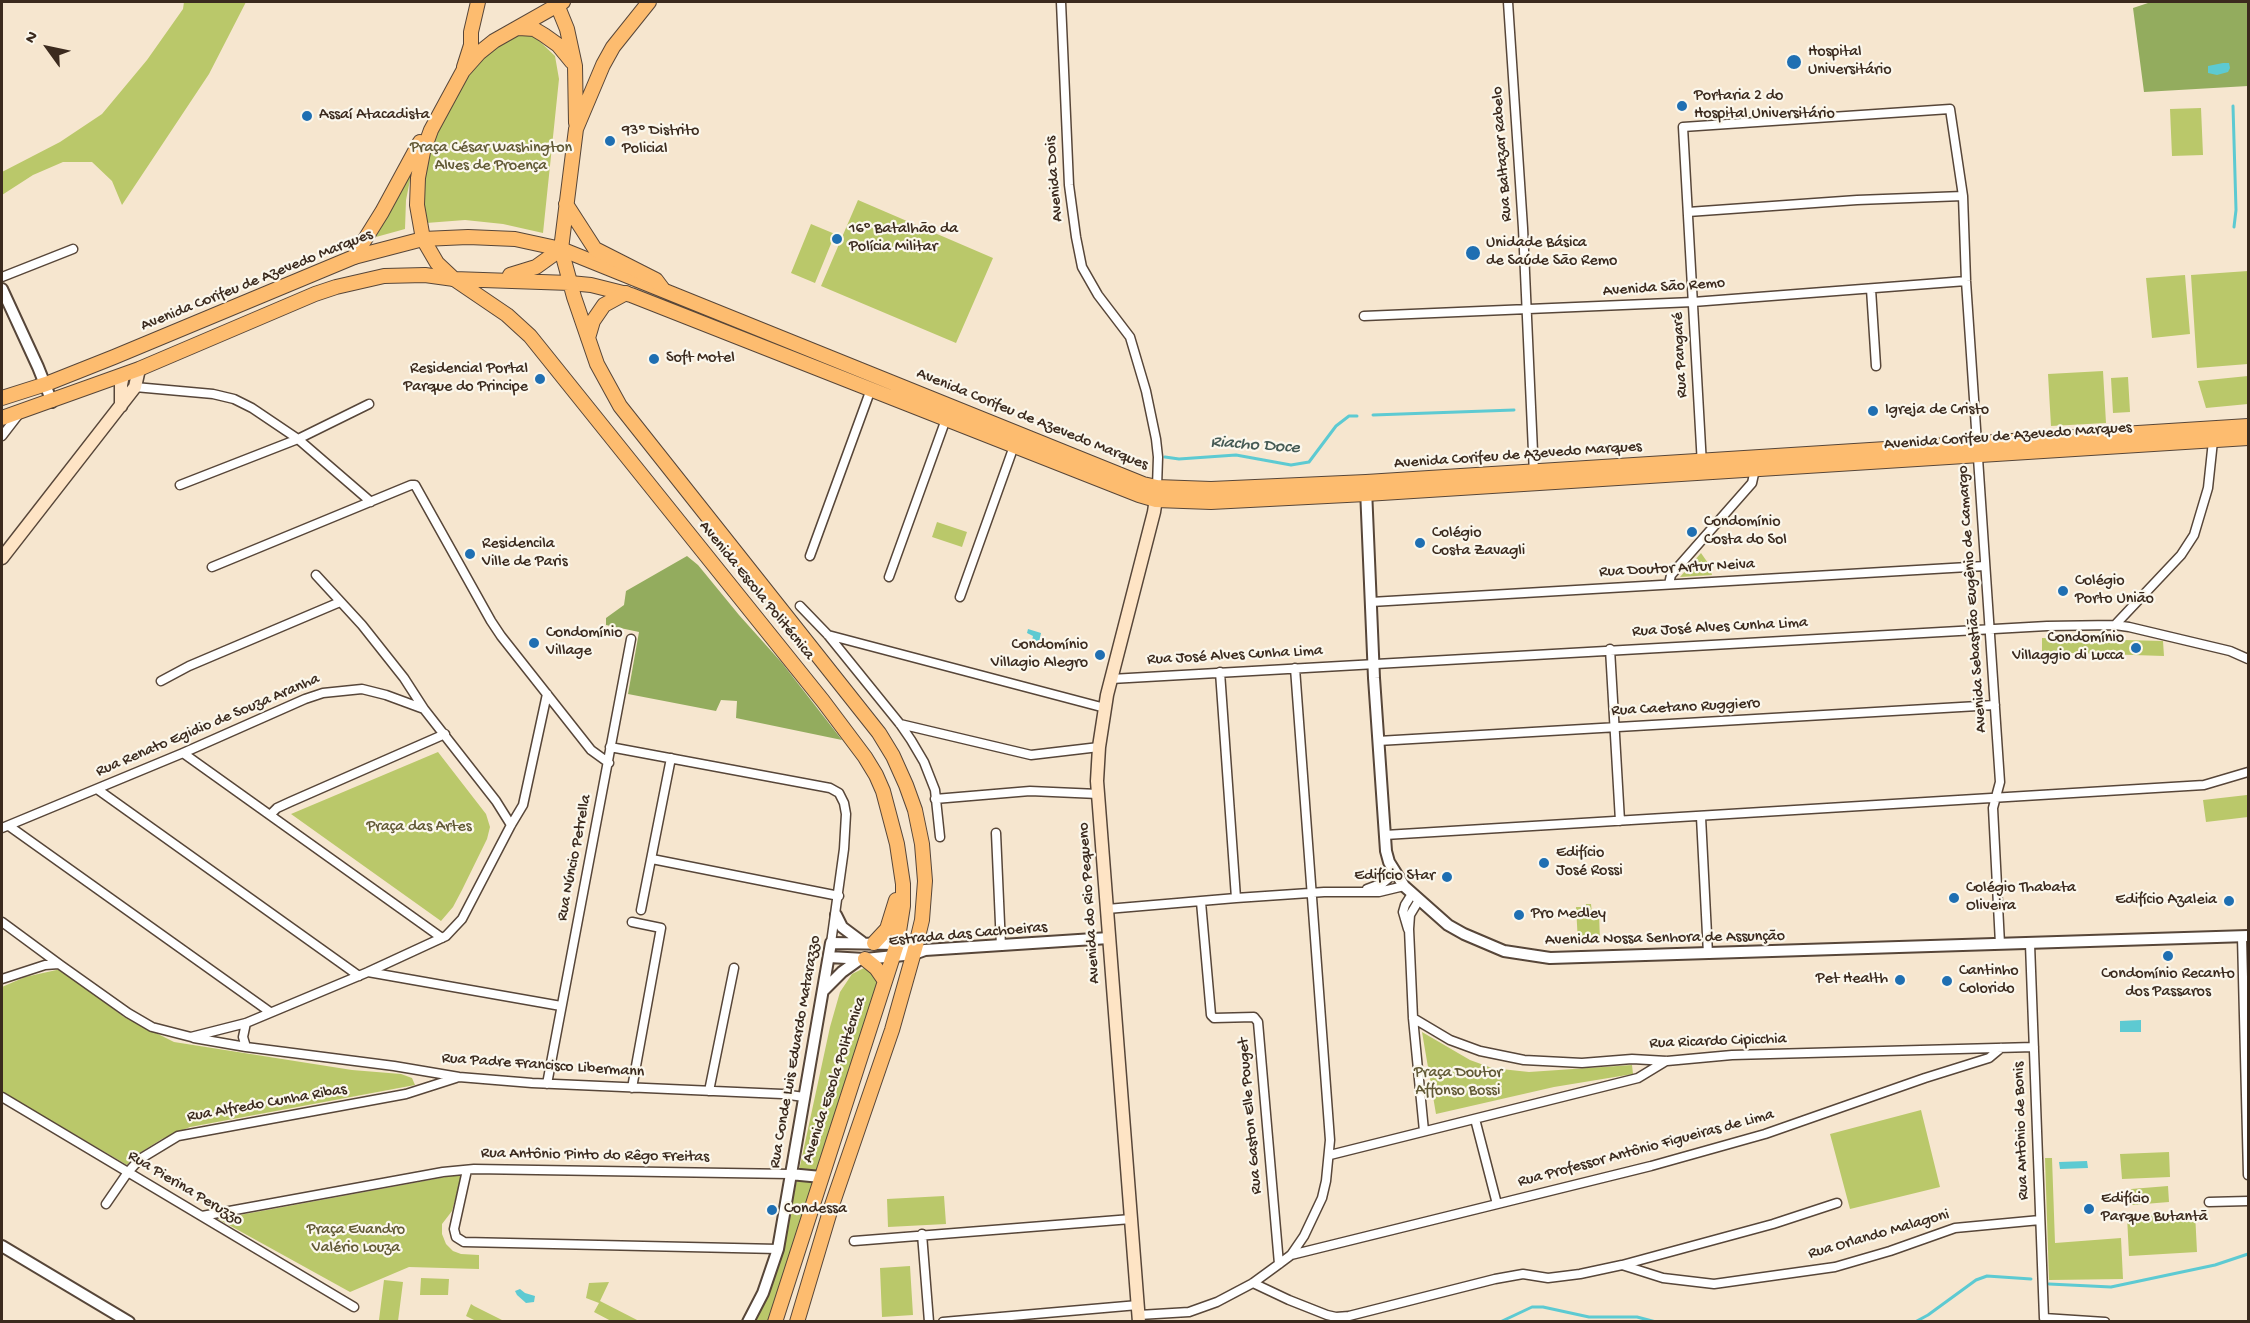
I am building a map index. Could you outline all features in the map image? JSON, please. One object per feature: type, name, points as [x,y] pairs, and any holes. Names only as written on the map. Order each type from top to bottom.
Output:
[{"type":"main road","points":[[354,257],[382,212],[451,83],[463,71],[471,45],[471,32],[478,2]]},
{"type":"main road","points":[[559,2],[575,66],[576,129]]},
{"type":"main road","name":"Avenida Escola Politécnica","points":[[559,2],[494,41],[479,53],[463,71],[431,130],[423,153],[418,178],[417,205],[423,239],[437,263],[454,279],[507,315],[530,336],[836,718],[865,757],[883,791],[897,844],[902,874],[903,906],[895,950],[775,1322]]},
{"type":"main road","name":"Avenida Escola Politécnica","points":[[649,2],[613,47],[603,64],[576,129],[561,249],[570,283],[605,382],[620,406],[879,733],[893,756],[915,810],[922,844],[925,881],[922,920],[915,951],[892,1030],[831,1208],[797,1322]]},
{"type":"main road","points":[[519,28],[534,29],[544,34],[558,45],[575,66]]},
{"type":"main road","points":[[566,204],[595,249],[656,280],[662,288]]},
{"type":"main road","name":"Avenida Corifeu de Azevedo Marques","points":[[2,398],[46,384],[354,257],[423,239],[468,237],[515,240],[561,249],[662,288],[1143,484],[1157,494]]},
{"type":"main road","points":[[495,279],[536,267],[561,249]]},
{"type":"main road","name":"Avenida Corifeu de Azevedo Marques","points":[[2,418],[139,369],[315,294],[384,276],[425,275],[454,279],[570,283],[626,293],[1139,495],[1210,489],[1366,488],[1534,478],[1978,449],[2248,426]]},
{"type":"main road","points":[[588,338],[593,321],[604,304],[626,293]]},
{"type":"main road","points":[[122,406],[121,385],[130,350]]},
{"type":"main road","points":[[2,558],[122,406],[135,387],[139,369]]},
{"type":"main road","points":[[2213,441],[2216,435],[2248,432]]},
{"type":"main road","name":"Avenida Corifeu de Azevedo Marques","points":[[1978,449],[2248,438]]},
{"type":"main road","name":"Avenida do Rio Pequeno","points":[[1139,1314],[1098,794],[1099,747],[1111,679],[1157,494]]},
{"type":"main road","points":[[868,943],[887,929],[893,914],[902,874]]},
{"type":"main road","points":[[862,959],[876,968],[885,981]]},
{"type":"main road","points":[[821,1177],[832,1189],[831,1208]]},
{"type":"street","name":"Avenida Dois","points":[[1061,2],[1069,185],[1076,237],[1082,267],[1098,295],[1130,338],[1146,391],[1156,439],[1157,494]]},
{"type":"street","name":"Rua Baltazar Rabelo","points":[[1508,2],[1523,228],[1534,478]]},
{"type":"street","name":"Rua Pangaré","points":[[1702,467],[1683,127],[1950,108]]},
{"type":"street","name":"Avenida Sebastião Eugênio de Camargo","points":[[1950,108],[1963,196],[1966,281],[2000,782],[1993,808],[2000,945]]},
{"type":"street","points":[[1688,212],[1963,196]]},
{"type":"street","points":[[2,277],[73,249]]},
{"type":"street","name":"Avenida São Remo","points":[[1364,316],[1526,311],[1693,302],[1966,281]]},
{"type":"street","points":[[2,289],[52,402]]},
{"type":"street","points":[[1871,289],[1876,366]]},
{"type":"street","points":[[135,387],[213,394],[234,399],[252,408],[298,440],[371,502]]},
{"type":"street","points":[[810,556],[871,389]]},
{"type":"street","points":[[180,485],[298,440],[369,404]]},
{"type":"street","points":[[2,436],[21,411]]},
{"type":"street","points":[[889,577],[946,419]]},
{"type":"street","points":[[2115,625],[2181,555],[2194,535],[2208,488],[2213,441]]},
{"type":"street","points":[[960,597],[1014,446]]},
{"type":"street","points":[[1669,584],[1671,576],[1752,483],[1756,464]]},
{"type":"street","points":[[212,567],[415,485],[490,621],[591,750],[609,763]]},
{"type":"street","name":"Avenida Nossa Senhora de Assunção","points":[[1366,488],[1378,741],[1386,851],[1395,873],[1412,893],[1448,925],[1464,934],[1504,951],[1527,956],[1579,958],[2245,937]]},
{"type":"street","name":"Rua Doutor Artur Neiva","points":[[1371,602],[1985,566]]},
{"type":"street","points":[[316,575],[404,678],[424,709]]},
{"type":"street","points":[[161,681],[189,666],[340,602]]},
{"type":"street","points":[[800,606],[828,635],[900,724],[924,762],[935,790],[940,837]]},
{"type":"street","name":"Rua José Alves Cunha Lima","points":[[1111,679],[1989,628],[2115,625],[2230,651],[2248,659]]},
{"type":"street","points":[[828,635],[1105,708]]},
{"type":"street","name":"Rua Núncio Petrella","points":[[547,1084],[631,639]]},
{"type":"street","points":[[1610,650],[1620,821]]},
{"type":"street","points":[[943,1322],[1189,1312],[1224,1299],[1253,1283],[1291,1255],[1304,1236],[1322,1198],[1330,1155],[1295,668]]},
{"type":"street","points":[[1220,672],[1236,898]]},
{"type":"street","name":"Rua Renato Egidio de Souza Aranha","points":[[5,827],[323,693],[343,689],[362,689],[424,709],[496,801],[511,825]]},
{"type":"street","points":[[2,922],[128,1013],[152,1027],[191,1037],[246,1023],[364,974],[442,938],[455,929],[462,920],[511,825],[524,805],[547,694]]},
{"type":"street","name":"Rua Caetano Ruggiero","points":[[1378,741],[1995,705]]},
{"type":"street","points":[[900,724],[1031,755],[1099,747]]},
{"type":"street","points":[[270,815],[277,808],[445,734]]},
{"type":"street","points":[[610,747],[671,758],[641,910]]},
{"type":"street","points":[[183,753],[442,938]]},
{"type":"street","name":"Rua Conde Luis Eduardo Matarazzo","points":[[671,758],[830,788],[841,796],[846,814],[836,915],[778,1249],[763,1293],[748,1322]]},
{"type":"street","points":[[1384,835],[2204,785],[2248,772]]},
{"type":"street","points":[[96,789],[364,974],[561,1006]]},
{"type":"street","points":[[935,799],[1030,791],[1098,794]]},
{"type":"street","points":[[1701,817],[1708,954]]},
{"type":"street","points":[[5,827],[270,1012]]},
{"type":"street","points":[[996,833],[1001,946]]},
{"type":"street","points":[[652,859],[838,896]]},
{"type":"street","points":[[1361,891],[1383,883],[1395,873]]},
{"type":"street","points":[[1107,909],[1312,893],[1361,891],[1412,893]]},
{"type":"street","points":[[1390,891],[1399,897],[1404,905],[1404,920],[1408,929]]},
{"type":"street","points":[[1404,905],[1412,893]]},
{"type":"street","points":[[1412,893],[1408,929],[1413,1018],[1424,1131]]},
{"type":"street","name":"Rua Gaston Elle Pouget","points":[[1201,902],[1211,1015],[1214,1018],[1254,1017],[1258,1022],[1280,1264]]},
{"type":"street","points":[[836,915],[842,927],[868,943]]},
{"type":"street","points":[[632,922],[661,928],[632,1088]]},
{"type":"street","points":[[2245,937],[2248,1175]]},
{"type":"street","name":"Estrada das Cachoeiras","points":[[831,943],[868,943],[895,950],[915,951],[1109,938]]},
{"type":"street","name":"Rua Antônio de Bonis","points":[[2030,944],[2043,1318],[2105,1322]]},
{"type":"street","name":"Estrada das Cachoeiras","points":[[829,957],[862,959],[895,950]]},
{"type":"street","points":[[824,991],[842,972],[862,959]]},
{"type":"street","points":[[2,979],[45,965],[59,963]]},
{"type":"street","points":[[709,1091],[734,968]]},
{"type":"street","name":"Rua Ricardo Cipicchia","points":[[1413,1018],[1464,1046],[1514,1058],[1582,1062],[1632,1059],[1667,1061],[1732,1055],[2034,1047]]},
{"type":"street","points":[[246,1023],[243,1037],[246,1047]]},
{"type":"street","points":[[233,1045],[232,1034],[235,1027]]},
{"type":"street","name":"Rua Padre Francisco Libermann","points":[[191,1037],[459,1077],[547,1084],[804,1097]]},
{"type":"street","name":"Rua Professor Antônio Figueiras de Lima","points":[[1291,1255],[1766,1134],[1989,1058],[2001,1048]]},
{"type":"street","points":[[1330,1155],[1638,1078],[1667,1061]]},
{"type":"street","name":"Rua Alfredo Cunha Ribas","points":[[106,1204],[128,1172],[140,1160],[178,1136],[406,1094],[459,1077]]},
{"type":"street","name":"Rua Pierina Peruzzo","points":[[2,1097],[354,1307]]},
{"type":"street","points":[[1475,1119],[1497,1204]]},
{"type":"street","points":[[202,1216],[443,1172],[467,1170]]},
{"type":"street","name":"Rua Antônio Pinto do Rêgo Freitas","points":[[778,1249],[464,1242],[456,1237],[454,1229],[467,1170],[790,1174]]},
{"type":"street","points":[[790,1174],[821,1177]]},
{"type":"street","points":[[2210,1202],[2248,1201]]},
{"type":"street","points":[[1253,1283],[1289,1300],[1336,1317],[1349,1316],[1495,1279],[1523,1274],[1548,1278],[1559,1277],[1622,1265],[1762,1228],[1837,1203]]},
{"type":"street","points":[[854,1241],[1131,1219]]},
{"type":"street","name":"Rua Orlando Malagoni","points":[[1622,1265],[1663,1278],[1714,1284],[1835,1267],[1890,1251],[1954,1228],[2040,1220]]},
{"type":"street","points":[[922,1234],[929,1322]]},
{"type":"street","points":[[2,1246],[126,1320]]},
{"type":"street","name":"Avenida Escola Politécnica","points":[[805,1297],[806,1322]]},
{"type":"green space","points":[[184,2],[246,2],[209,74],[122,205],[112,181],[92,162],[63,162],[33,175],[2,195],[2,172],[60,142],[102,114],[147,60],[183,9]]},
{"type":"green space","points":[[2151,2],[2248,2],[2248,86],[2144,92],[2133,8]]},
{"type":"green space","name":"Praça César Washington Alves de Proença","points":[[519,35],[534,36],[555,56],[559,79],[543,233],[503,224],[465,220],[426,223],[421,198],[427,163],[434,136],[457,89],[474,66],[497,45]]},
{"type":"green space","points":[[2201,108],[2203,155],[2172,156],[2170,109]]},
{"type":"green space","points":[[414,160],[406,200],[405,229],[376,237]]},
{"type":"green space","points":[[858,200],[993,258],[956,343],[821,286]]},
{"type":"green space","points":[[811,224],[835,234],[815,283],[791,273]]},
{"type":"green space","points":[[2248,271],[2248,364],[2197,368],[2191,275]]},
{"type":"green space","points":[[2185,275],[2190,334],[2152,338],[2146,278]]},
{"type":"green space","points":[[2103,371],[2106,423],[2051,426],[2048,374]]},
{"type":"green space","points":[[2248,376],[2248,404],[2206,408],[2198,381]]},
{"type":"green space","points":[[2128,377],[2130,412],[2113,413],[2111,378]]},
{"type":"green space","points":[[937,522],[967,532],[962,547],[932,537]]},
{"type":"green space","points":[[1701,553],[1712,575],[1680,577]]},
{"type":"green space","points":[[687,556],[698,565],[782,663],[842,740],[736,718],[737,701],[721,700],[716,711],[628,694],[639,632],[606,625],[606,618],[624,605],[626,591]]},
{"type":"green space","points":[[2042,638],[2163,641],[2164,656],[2042,652]]},
{"type":"green space","name":"Praça das Artes","points":[[438,752],[486,814],[490,827],[487,839],[462,890],[453,907],[441,921],[291,814]]},
{"type":"green space","points":[[2247,795],[2248,817],[2206,822],[2203,800]]},
{"type":"green space","points":[[1586,904],[1591,904],[1592,913],[1599,912],[1600,942],[1578,942],[1576,907],[1586,907]]},
{"type":"green space","points":[[870,965],[879,978],[768,1321],[754,1322],[771,1284],[784,1240],[830,1027],[840,992],[852,974]]},
{"type":"green space","points":[[61,969],[124,1017],[174,1042],[352,1070],[401,1074],[412,1078],[415,1085],[190,1127],[162,1139],[133,1157],[127,1165],[2,1092],[2,987],[25,977]]},
{"type":"green space","name":"Praça Doutor Affonso Bossi","points":[[1422,1032],[1470,1060],[1492,1068],[1529,1072],[1632,1065],[1633,1074],[1554,1087],[1436,1114]]},
{"type":"green space","points":[[1921,1110],[1940,1187],[1850,1209],[1830,1134]]},
{"type":"green space","points":[[2169,1152],[2170,1177],[2122,1179],[2120,1154]]},
{"type":"green space","points":[[2045,1158],[2052,1158],[2055,1243],[2121,1238],[2123,1279],[2049,1280]]},
{"type":"green space","name":"Praça Evandro Valério Louza","points":[[462,1174],[452,1211],[442,1224],[442,1234],[446,1244],[453,1251],[479,1255],[479,1269],[409,1267],[350,1292],[218,1219]]},
{"type":"green space","points":[[2168,1186],[2169,1202],[2132,1205],[2131,1189]]},
{"type":"green space","points":[[944,1196],[946,1224],[888,1227],[887,1199]]},
{"type":"green space","points":[[2195,1212],[2197,1252],[2129,1256],[2127,1216]]},
{"type":"green space","points":[[910,1266],[913,1315],[882,1317],[880,1268]]},
{"type":"green space","points":[[421,1278],[449,1279],[448,1295],[420,1295]]},
{"type":"green space","points":[[384,1280],[403,1282],[398,1321],[379,1320]]},
{"type":"green space","points":[[609,1282],[600,1301],[639,1321],[611,1321],[594,1312],[599,1303],[586,1298],[589,1283]]},
{"type":"green space","points":[[471,1304],[504,1321],[476,1321],[466,1316]]},
{"type":"water","points":[[2229,63],[2228,72],[2217,75],[2208,73],[2208,66]]},
{"type":"water","points":[[1028,629],[1041,633],[1038,647],[1031,645],[1033,636],[1027,633]]},
{"type":"water","points":[[2141,1020],[2141,1032],[2120,1032],[2120,1021]]},
{"type":"water","points":[[2087,1161],[2088,1168],[2060,1169],[2059,1162]]},
{"type":"water","points":[[520,1289],[535,1296],[534,1302],[526,1303],[517,1295],[515,1291]]},
{"type":"waterway","points":[[2233,106],[2236,210],[2234,227]]},
{"type":"waterway","name":"Riacho Doce","points":[[1373,415],[1514,410]]},
{"type":"waterway","name":"Riacho Doce","points":[[1165,457],[1179,459],[1236,455],[1291,465],[1309,462],[1336,426],[1349,416],[1357,416]]},
{"type":"waterway","points":[[2049,1284],[2111,1287],[2215,1265],[2248,1254]]},
{"type":"waterway","points":[[1915,1322],[1976,1280],[1987,1276],[2031,1279]]},
{"type":"waterway","points":[[1500,1322],[1532,1307],[1543,1307],[1589,1317],[1637,1317],[1656,1322]]},
{"type":"place","name":"Hospital Universitário","points":[[1794,62]]},
{"type":"place","name":"Portaria 2 do Hospital Universitário","points":[[1682,106]]},
{"type":"place","name":"Assaí Atacadista","points":[[307,116]]},
{"type":"place","name":"93º Distrito Policial","points":[[610,141]]},
{"type":"place","name":"16º Batalhão da Polícia Militar","points":[[837,239]]},
{"type":"place","name":"Unidade Básica de Saúde São Remo","points":[[1473,253]]},
{"type":"place","name":"Soft Motel","points":[[654,359]]},
{"type":"place","name":"Residencial Portal Parque do Principe","points":[[540,379]]},
{"type":"place","name":"Igreja de Cristo","points":[[1873,411]]},
{"type":"place","name":"Condomínio Costa do Sol","points":[[1692,532]]},
{"type":"place","name":"Colégio Costa Zavagli","points":[[1420,543]]},
{"type":"place","name":"Residencila Ville de Paris","points":[[470,554]]},
{"type":"place","name":"Colégio Porto União","points":[[2063,591]]},
{"type":"place","name":"Condomínio Village","points":[[534,643]]},
{"type":"place","name":"Condomínio Villaggio di Lucca","points":[[2136,648]]},
{"type":"place","name":"Condomínio Villagio Alegro","points":[[1100,655]]},
{"type":"place","name":"Edifício José Rossi","points":[[1544,863]]},
{"type":"place","name":"Edifício Star","points":[[1447,877]]},
{"type":"place","name":"Colégio Thabata Oliveira","points":[[1954,898]]},
{"type":"place","name":"Edifício Azaleia","points":[[2229,901]]},
{"type":"place","name":"Pro Medley","points":[[1519,915]]},
{"type":"place","name":"Condomínio Recanto dos Passaros","points":[[2168,956]]},
{"type":"place","name":"Pet Health","points":[[1900,980]]},
{"type":"place","name":"Cantinho Colorido","points":[[1947,981]]},
{"type":"place","name":"Edifício Parque Butantã","points":[[2089,1209]]},
{"type":"place","name":"Condessa","points":[[772,1210]]}]
